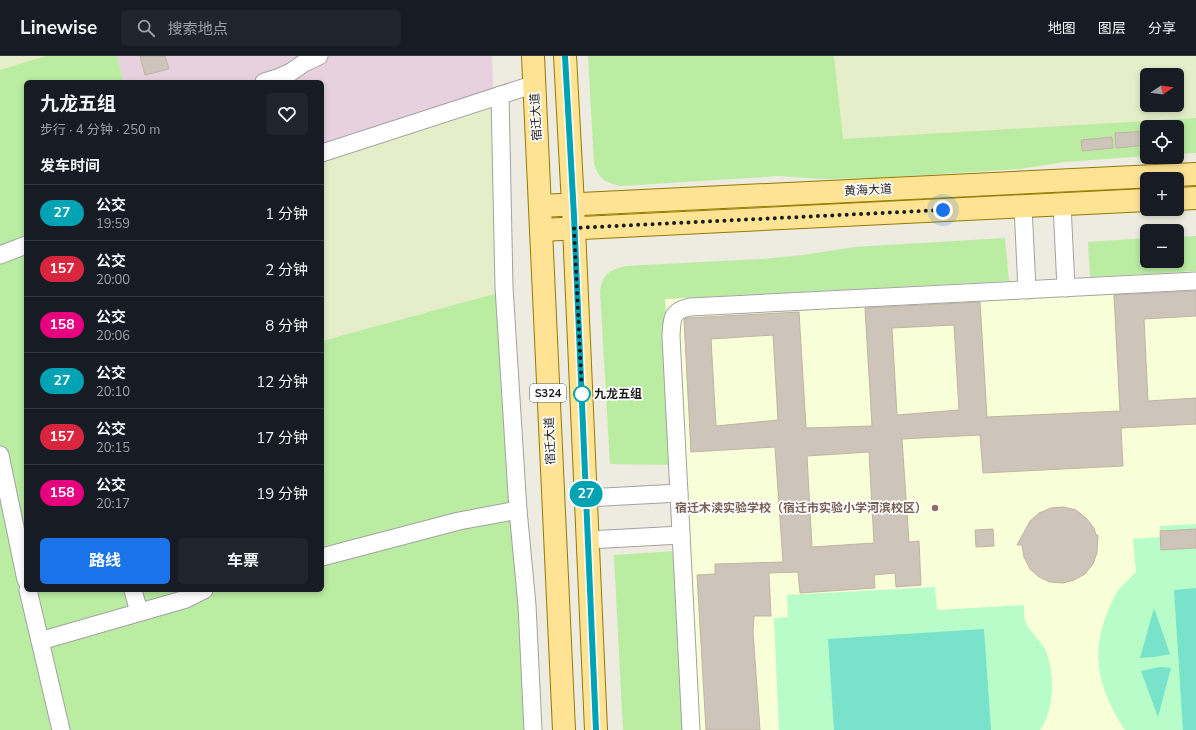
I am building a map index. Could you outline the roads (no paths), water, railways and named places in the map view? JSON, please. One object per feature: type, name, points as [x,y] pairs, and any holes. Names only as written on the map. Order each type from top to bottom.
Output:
[{"type":"main road","name":"宿迁大道","points":[[533,56],[564,730]]},
{"type":"main road","name":"S324","points":[[565,56],[596,730]]},
{"type":"main road","name":"黄海大道","points":[[540,206],[1196,174]]},
{"type":"main road","points":[[1184,199],[1196,198]]},
{"type":"main road","name":"黄海大道","points":[[541,230],[1140,200]]},
{"type":"street","points":[[270,80],[291,72],[304,63],[319,56]]},
{"type":"street","points":[[324,152],[534,84]]},
{"type":"street","points":[[500,95],[504,287],[518,510],[527,605],[532,730]]},
{"type":"street","points":[[1062,204],[1066,288]]},
{"type":"street","points":[[1023,206],[1027,290]]},
{"type":"street","points":[[0,255],[24,246]]},
{"type":"street","points":[[691,730],[670,336],[674,315],[680,309],[690,307],[1196,281]]},
{"type":"street","points":[[0,455],[24,570]]},
{"type":"street","points":[[586,498],[679,493]]},
{"type":"street","points":[[324,556],[459,521],[518,510]]},
{"type":"street","points":[[588,540],[681,535]]},
{"type":"street","points":[[28,592],[60,730]]},
{"type":"street","points":[[134,592],[139,612]]},
{"type":"street","points":[[40,641],[186,599],[200,592]]},
{"type":"place","name":"九龙五组","points":[[582,394]]},
{"type":"place","name":"宿迁木渎实验学校（宿迁市实验小学河滨校区）","points":[[935,508]]}]
